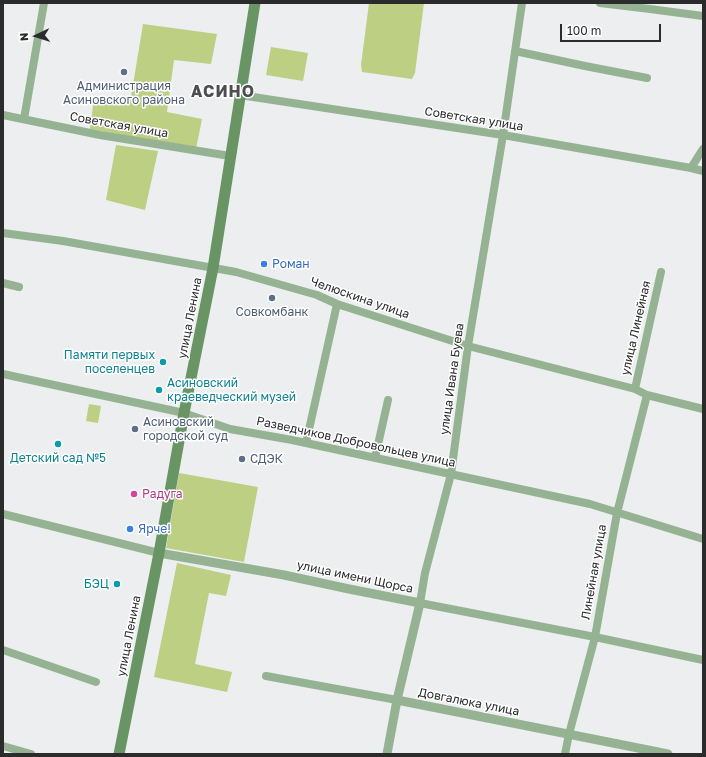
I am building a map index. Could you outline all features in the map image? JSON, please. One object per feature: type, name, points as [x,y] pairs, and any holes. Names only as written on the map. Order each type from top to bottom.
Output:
[{"type":"main road","name":"улица Ленина","points":[[119,754],[213,268],[255,3]]},
{"type":"street","points":[[24,119],[44,3]]},
{"type":"street","name":"улица Ивана Буева","points":[[387,754],[397,700],[420,603],[425,573],[451,474],[468,346],[503,135],[522,3]]},
{"type":"street","points":[[600,3],[703,16]]},
{"type":"street","points":[[515,51],[647,78]]},
{"type":"street","name":"Советская улица","points":[[240,95],[503,135],[703,171]]},
{"type":"street","name":"Советская улица","points":[[3,115],[100,135],[230,156]]},
{"type":"street","points":[[691,168],[703,149]]},
{"type":"street","name":"Челюскина улица","points":[[3,233],[63,241],[236,272],[317,295],[337,304],[468,346],[635,389],[647,395],[703,409]]},
{"type":"street","name":"улица Линейная","points":[[635,389],[661,272]]},
{"type":"street","points":[[3,283],[19,288]]},
{"type":"street","points":[[306,443],[337,304]]},
{"type":"street","name":"Разведчиков Добровольцев улица","points":[[3,374],[184,413],[230,429],[306,443],[590,504],[703,538]]},
{"type":"street","name":"Линейная улица","points":[[565,754],[595,637],[616,512],[647,395]]},
{"type":"street","points":[[375,458],[388,400]]},
{"type":"street","name":"улица имени Щорса","points":[[3,514],[159,553],[284,575],[703,660]]},
{"type":"street","points":[[3,650],[96,682]]},
{"type":"street","name":"Довгалюка улица","points":[[266,676],[397,700],[668,754]]},
{"type":"street","points":[[3,746],[32,754]]},
{"type":"green space","points":[[369,3],[424,3],[415,73],[412,79],[362,72],[361,65]]},
{"type":"green space","points":[[143,24],[217,34],[211,64],[174,60],[167,112],[202,119],[196,149],[90,129],[94,98],[130,103]]},
{"type":"green space","points":[[271,47],[308,53],[303,81],[266,75]]},
{"type":"green space","points":[[116,145],[158,151],[145,210],[106,200]]},
{"type":"green space","points":[[89,404],[101,406],[98,423],[86,421]]},
{"type":"green space","points":[[179,473],[258,487],[244,562],[166,548]]},
{"type":"green space","points":[[177,563],[231,575],[226,596],[209,593],[195,664],[232,672],[227,692],[154,677]]},
{"type":"place","name":"Администрация Асиновского района","points":[[124,72]]},
{"type":"place","name":"Роман","points":[[264,264]]},
{"type":"place","name":"Совкомбанк","points":[[272,298]]},
{"type":"place","name":"Памяти первых поселенцев","points":[[163,362]]},
{"type":"place","name":"Асиновский краеведческий музей","points":[[159,390]]},
{"type":"place","name":"Асиновский городской суд","points":[[135,429]]},
{"type":"place","name":"Детский сад №5","points":[[58,444]]},
{"type":"place","name":"СДЭК","points":[[242,459]]},
{"type":"place","name":"Радуга","points":[[134,494]]},
{"type":"place","name":"Ярче!","points":[[130,529]]},
{"type":"place","name":"БЭЦ","points":[[117,584]]},
{"type":"district","name":"АСИНО","points":[[223,92]]}]
